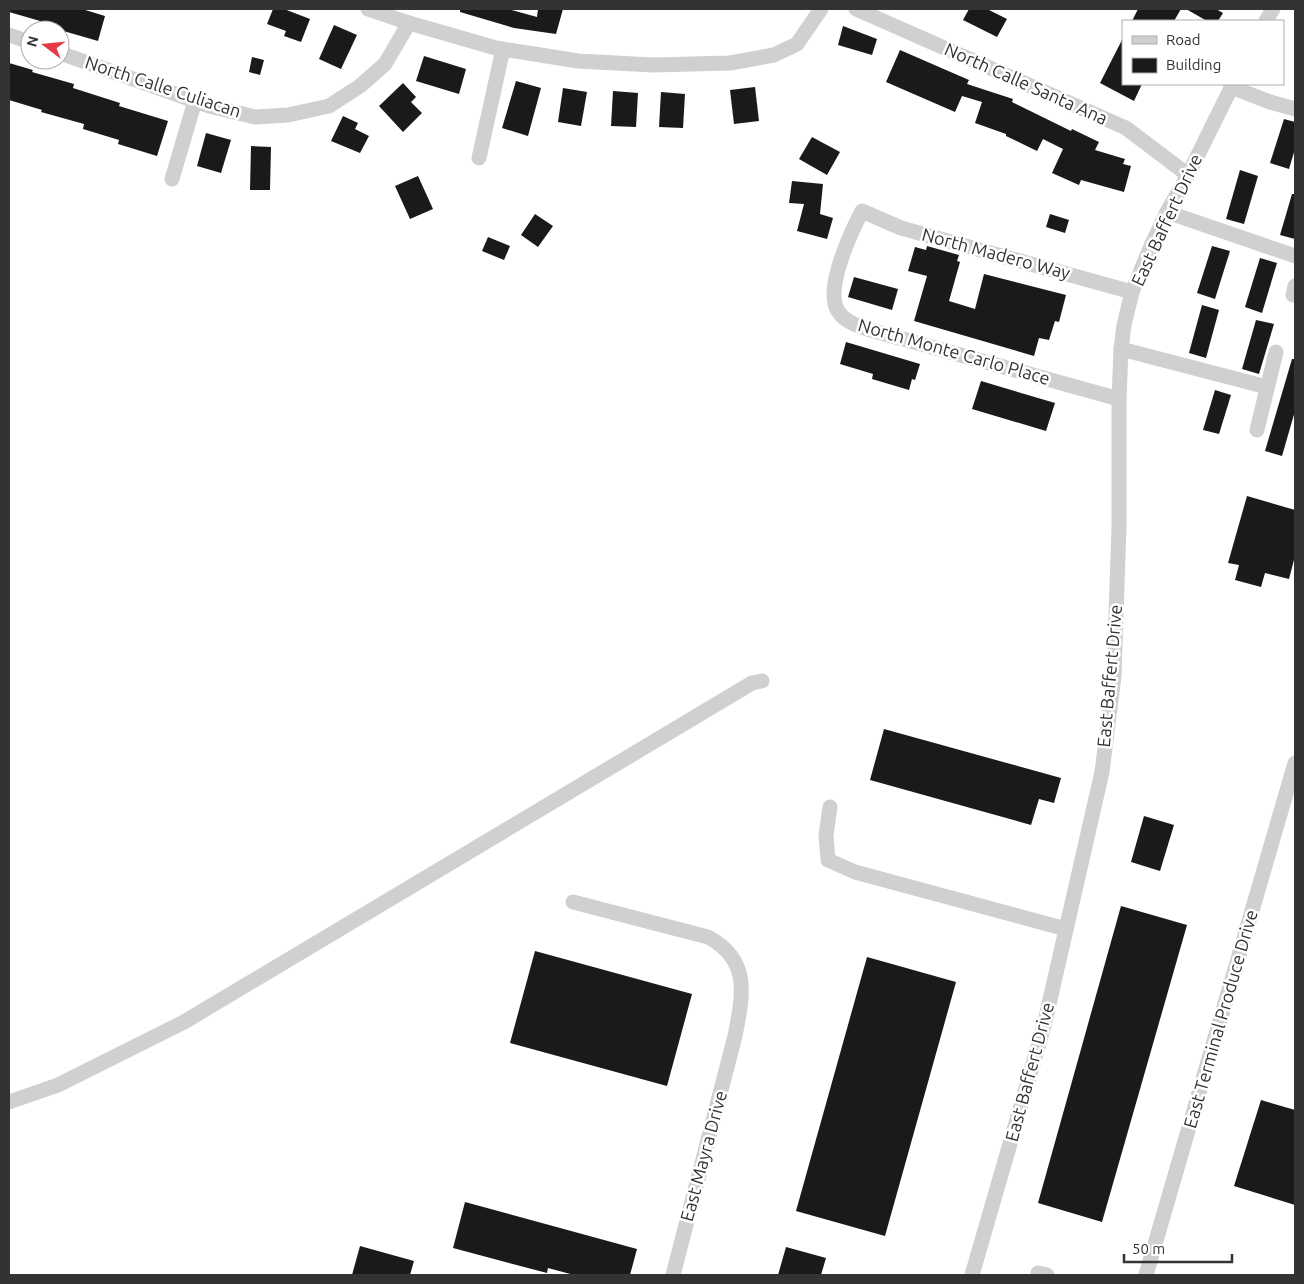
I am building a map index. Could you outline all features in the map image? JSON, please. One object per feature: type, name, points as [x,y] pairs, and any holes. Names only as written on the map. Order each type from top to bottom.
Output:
[{"type":"street","points":[[368,9],[409,23],[503,49],[578,60],[653,65],[730,63],[774,55],[798,44],[821,9]]},
{"type":"street","name":"North Calle Santa Ana","points":[[856,9],[1126,128],[1188,175]]},
{"type":"street","points":[[1267,20],[1273,9]]},
{"type":"street","name":"North Calle Culiacan","points":[[70,57],[196,101],[255,117],[288,115],[329,106],[360,86],[385,64],[409,23]]},
{"type":"street","points":[[479,158],[503,49]]},
{"type":"street","points":[[1232,85],[1270,102],[1295,110]]},
{"type":"street","name":"East Baffert Drive","points":[[972,1275],[1044,1026],[1102,772],[1114,676],[1119,526],[1119,399],[1124,326],[1132,292],[1167,212],[1188,175],[1232,85]]},
{"type":"street","points":[[172,179],[196,101]]},
{"type":"street","name":"North Madero Way","points":[[862,211],[901,228],[1132,292]]},
{"type":"street","name":"North Monte Carlo Place","points":[[862,211],[850,235],[836,278],[834,294],[836,307],[844,319],[867,330],[1119,399]]},
{"type":"street","points":[[1167,212],[1295,256]]},
{"type":"street","points":[[1121,349],[1267,387]]},
{"type":"street","points":[[1257,430],[1276,352]]},
{"type":"street","points":[[9,1102],[58,1085],[184,1022],[743,688],[762,681]]},
{"type":"street","name":"East Terminal Produce Drive","points":[[1146,1275],[1295,763]]},
{"type":"street","points":[[830,807],[826,836],[828,860],[855,872],[1066,929]]},
{"type":"street","name":"East Mayra Drive","points":[[574,902],[708,937],[721,944],[731,953],[741,973],[741,1006],[735,1036],[673,1275]]},
{"type":"building","points":[[10,9],[82,9],[105,16],[98,41],[70,33],[70,20],[37,20],[9,12]]},
{"type":"building","points":[[273,9],[284,9],[310,19],[301,42],[284,36],[286,31],[267,24]]},
{"type":"building","points":[[460,9],[508,9],[537,17],[538,9],[563,9],[556,34],[514,28],[460,12]]},
{"type":"building","points":[[969,9],[987,9],[1007,19],[997,37],[963,20]]},
{"type":"building","points":[[1138,9],[1181,9],[1175,20],[1132,20]]},
{"type":"building","points":[[1186,9],[1216,9],[1223,13],[1219,20],[1205,20]]},
{"type":"building","points":[[334,25],[357,35],[341,69],[319,59]]},
{"type":"building","points":[[843,26],[877,39],[872,55],[838,45]]},
{"type":"building","points":[[1122,40],[1122,85],[1142,85],[1134,101],[1100,83]]},
{"type":"building","points":[[900,50],[969,80],[967,84],[1013,99],[1012,102],[1071,131],[1072,129],[1099,142],[1095,150],[1125,159],[1123,164],[1131,166],[1124,192],[1081,180],[1079,185],[1052,173],[1063,149],[1043,139],[1037,151],[1006,136],[1006,134],[975,123],[982,102],[962,96],[955,112],[886,82]]},
{"type":"building","points":[[424,56],[466,69],[459,94],[416,81]]},
{"type":"building","points":[[252,57],[264,60],[260,75],[249,72]]},
{"type":"building","points":[[9,63],[20,66],[20,70],[33,70],[32,72],[74,84],[73,88],[120,103],[119,106],[168,121],[157,156],[118,144],[119,140],[83,129],[84,124],[41,112],[42,110],[9,100]]},
{"type":"building","points":[[516,81],[541,88],[528,136],[502,128]]},
{"type":"building","points":[[403,83],[416,97],[411,102],[422,113],[403,132],[379,106]]},
{"type":"building","points":[[755,87],[759,121],[734,124],[730,90]]},
{"type":"building","points":[[563,88],[587,92],[581,126],[558,122]]},
{"type":"building","points":[[613,91],[638,93],[636,127],[611,126]]},
{"type":"building","points":[[661,92],[685,94],[683,128],[659,127]]},
{"type":"building","points":[[343,116],[358,123],[355,129],[369,136],[360,153],[331,141]]},
{"type":"building","points":[[1284,119],[1295,122],[1295,149],[1289,169],[1270,163]]},
{"type":"building","points":[[206,133],[231,140],[221,173],[197,166]]},
{"type":"building","points":[[812,137],[840,152],[827,175],[799,159]]},
{"type":"building","points":[[251,146],[271,147],[270,190],[250,190]]},
{"type":"building","points":[[1240,170],[1258,176],[1244,224],[1226,219]]},
{"type":"building","points":[[418,176],[433,209],[410,219],[395,186]]},
{"type":"building","points":[[792,181],[823,184],[820,214],[833,218],[827,239],[797,231],[804,204],[789,203]]},
{"type":"building","points":[[1292,194],[1295,194],[1295,239],[1280,235]]},
{"type":"building","points":[[535,214],[553,226],[538,247],[521,235]]},
{"type":"building","points":[[1050,214],[1069,220],[1065,233],[1046,227]]},
{"type":"building","points":[[488,237],[510,246],[504,260],[482,251]]},
{"type":"building","points":[[927,246],[959,255],[957,261],[960,262],[949,301],[975,309],[984,274],[1066,295],[1059,322],[1055,321],[1049,340],[1039,338],[1034,356],[914,321],[927,276],[908,271],[915,247],[926,250]]},
{"type":"building","points":[[1212,246],[1230,251],[1215,299],[1197,293]]},
{"type":"building","points":[[1260,258],[1277,263],[1262,313],[1245,307]]},
{"type":"building","points":[[854,277],[898,289],[892,310],[848,297]]},
{"type":"building","points":[[1202,305],[1219,310],[1206,358],[1189,353]]},
{"type":"building","points":[[1256,320],[1274,324],[1259,374],[1242,369]]},
{"type":"building","points":[[846,342],[920,364],[915,380],[912,379],[909,390],[872,379],[873,374],[840,364]]},
{"type":"building","points":[[1292,359],[1295,359],[1295,411],[1282,456],[1265,451]]},
{"type":"building","points":[[981,381],[1055,403],[1046,431],[972,409]]},
{"type":"building","points":[[1215,390],[1231,395],[1219,434],[1203,430]]},
{"type":"building","points":[[1247,496],[1295,510],[1295,556],[1289,579],[1265,573],[1261,587],[1235,580],[1239,565],[1228,563]]},
{"type":"building","points":[[884,729],[1061,778],[1054,803],[1039,799],[1031,825],[870,780]]},
{"type":"building","points":[[1144,816],[1174,825],[1160,871],[1131,862]]},
{"type":"building","points":[[1121,906],[1187,925],[1102,1222],[1038,1203]]},
{"type":"building","points":[[535,951],[692,994],[667,1086],[510,1043]]},
{"type":"building","points":[[867,957],[956,982],[885,1236],[796,1211]]},
{"type":"building","points":[[1261,1100],[1295,1110],[1295,1205],[1234,1186]]},
{"type":"building","points":[[465,1202],[637,1249],[630,1275],[574,1275],[548,1268],[547,1273],[453,1248]]},
{"type":"building","points":[[360,1246],[414,1261],[410,1275],[352,1275]]},
{"type":"building","points":[[786,1247],[826,1258],[821,1275],[778,1275]]}]
